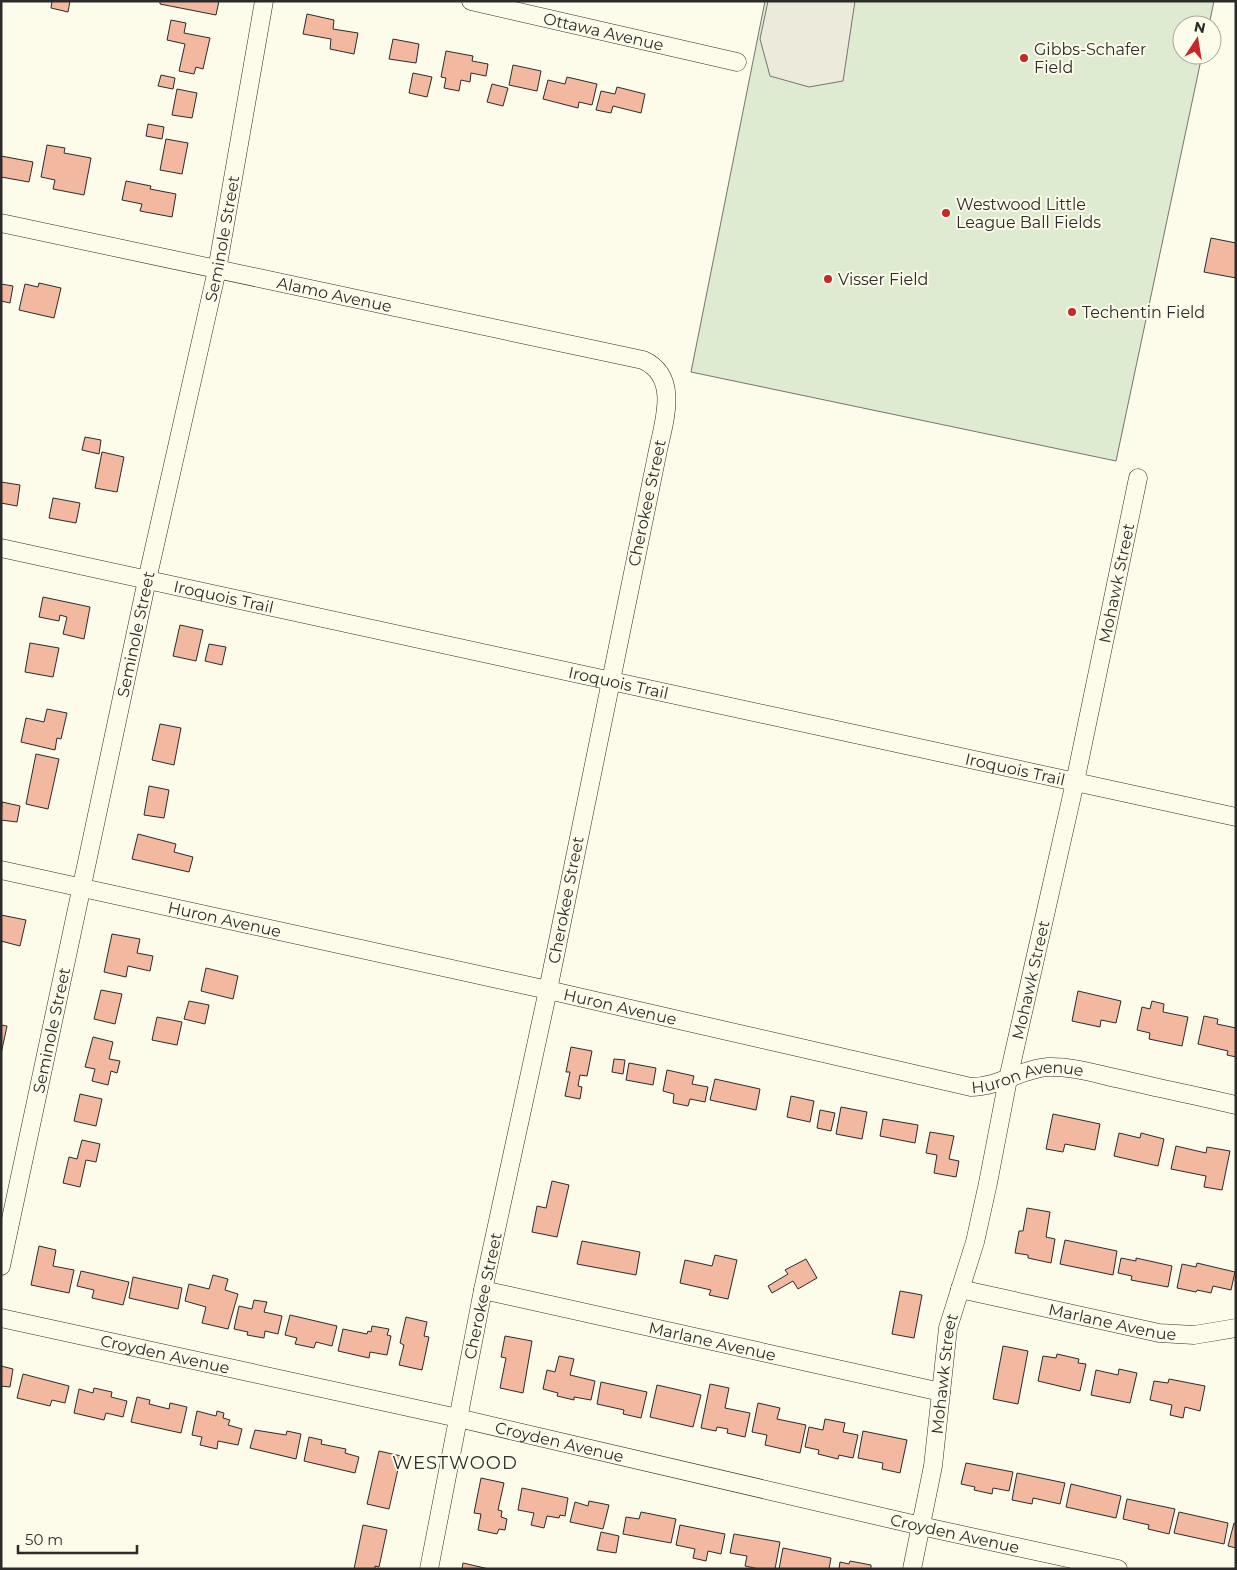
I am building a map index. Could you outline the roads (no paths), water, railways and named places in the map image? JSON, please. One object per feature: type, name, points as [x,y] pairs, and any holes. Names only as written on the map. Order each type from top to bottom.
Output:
[{"type":"street","name":"Seminole Street","points":[[1,1266],[147,580],[217,270],[264,1]]},
{"type":"street","name":"Ottawa Avenue","points":[[472,1],[737,62]]},
{"type":"street","name":"Alamo Avenue","points":[[1,223],[614,353],[652,364],[662,377]]},
{"type":"street","name":"Cherokee Street","points":[[429,1569],[483,1290],[548,990],[667,401],[667,390],[662,377]]},
{"type":"street","name":"Mohawk Street","points":[[912,1569],[933,1466],[948,1328],[974,1242],[988,1183],[1008,1079],[1075,782],[1138,478]]},
{"type":"street","name":"Iroquois Trail","points":[[1,548],[1236,817]]},
{"type":"street","name":"Huron Avenue","points":[[1,870],[548,990],[971,1087],[984,1087],[1036,1068],[1061,1068],[1098,1074],[1236,1105]]},
{"type":"street","name":"Marlane Avenue","points":[[960,1289],[1159,1332],[1194,1335],[1236,1328]]},
{"type":"street","name":"Marlane Avenue","points":[[483,1290],[941,1392]]},
{"type":"street","name":"Croyden Avenue","points":[[1,1318],[458,1418],[921,1526],[1118,1569]]},
{"type":"place","name":"Gibbs-Schafer Field","points":[[1024,58]]},
{"type":"place","name":"Westwood Little League Ball Fields","points":[[946,213]]},
{"type":"place","name":"Visser Field","points":[[828,279]]},
{"type":"place","name":"Techentin Field","points":[[1072,312]]},
{"type":"district","name":"WESTWOOD","points":[[455,1463]]}]
